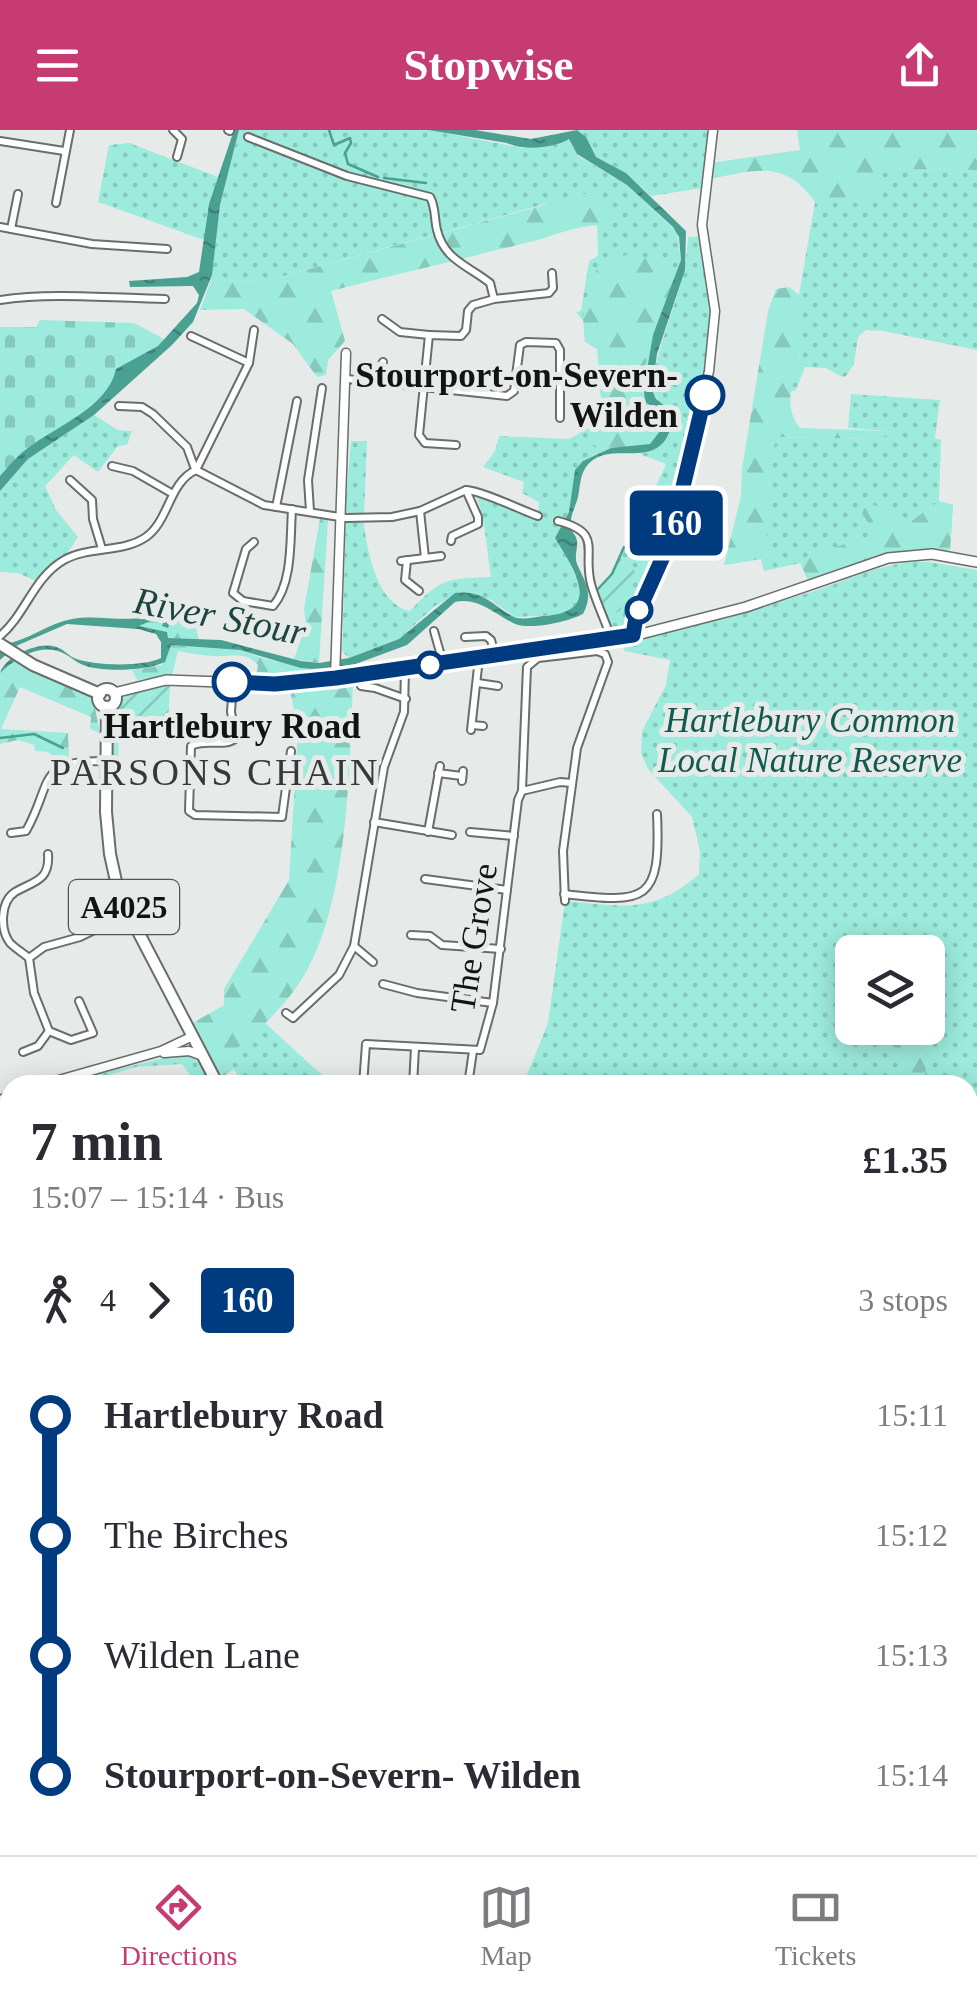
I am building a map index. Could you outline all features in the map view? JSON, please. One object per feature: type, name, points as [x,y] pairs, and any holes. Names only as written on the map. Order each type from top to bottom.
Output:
[{"type":"main road","points":[[0,644],[26,662],[100,694],[166,680],[275,684],[563,650],[746,607],[888,558],[932,554],[977,562]]},
{"type":"main road","name":"A4025","points":[[106,707],[114,703],[114,693]]},
{"type":"main road","name":"A4025","points":[[100,694],[100,702],[106,707]]},
{"type":"main road","name":"A4025","points":[[106,707],[110,854],[127,914],[213,1075]]},
{"type":"street","points":[[56,203],[70,130]]},
{"type":"street","points":[[173,130],[182,138],[176,158]]},
{"type":"street","points":[[633,635],[636,617],[676,523],[709,371],[714,311],[712,273],[702,225],[714,130]]},
{"type":"street","points":[[248,137],[348,176],[430,197],[438,236],[452,259],[490,283],[494,299]]},
{"type":"street","points":[[0,141],[64,151]]},
{"type":"street","points":[[11,229],[18,194]]},
{"type":"street","points":[[0,226],[92,244],[167,249]]},
{"type":"street","points":[[382,318],[400,332],[461,336],[470,308],[494,299],[549,294],[552,273]]},
{"type":"street","points":[[0,300],[37,294],[164,299]]},
{"type":"street","points":[[0,636],[53,567],[71,557],[144,538],[161,519],[173,494],[187,475],[196,470],[249,362],[254,330]]},
{"type":"street","points":[[429,335],[421,440],[456,446]]},
{"type":"street","points":[[191,336],[249,362]]},
{"type":"street","points":[[347,380],[509,396],[514,390],[520,345],[551,342],[560,350],[556,408],[560,418]]},
{"type":"street","points":[[336,675],[346,353]]},
{"type":"street","points":[[373,381],[383,362]]},
{"type":"street","points":[[310,511],[308,480],[322,388]]},
{"type":"street","points":[[276,508],[297,401]]},
{"type":"street","points":[[119,406],[142,407],[187,447],[196,470],[264,505],[340,518],[392,518],[474,490],[538,516]]},
{"type":"street","points":[[112,466],[133,472],[173,494]]},
{"type":"street","points":[[70,480],[90,495],[102,548]]},
{"type":"street","points":[[451,541],[452,536],[478,524],[466,490]]},
{"type":"street","points":[[254,542],[246,549],[233,593],[243,601],[273,606],[278,603],[286,578],[292,510]]},
{"type":"street","points":[[420,511],[425,558]]},
{"type":"street","points":[[558,521],[581,529],[590,543],[591,583],[611,638]]},
{"type":"street","points":[[420,591],[405,580],[404,560],[441,556]]},
{"type":"street","points":[[434,631],[443,663]]},
{"type":"street","points":[[465,637],[489,638],[495,656]]},
{"type":"street","points":[[563,650],[597,652],[608,657],[581,733],[563,851],[564,898],[625,899],[642,890],[656,875],[658,865],[654,818]]},
{"type":"street","name":"The Grove","points":[[364,1075],[366,1044],[480,1050],[494,1003],[522,790],[527,666],[563,650]]},
{"type":"street","points":[[479,658],[471,728],[482,726]]},
{"type":"street","points":[[290,1015],[339,976],[354,946],[384,767],[402,722],[406,700],[404,668]]},
{"type":"street","points":[[232,682],[231,712],[236,738],[191,746],[189,810],[195,815],[282,817],[291,752]]},
{"type":"street","points":[[478,683],[498,686]]},
{"type":"street","points":[[360,686],[406,700]]},
{"type":"street","points":[[12,832],[26,830],[51,773],[68,763],[105,761]]},
{"type":"street","points":[[428,832],[439,769],[462,776]]},
{"type":"street","points":[[522,790],[572,783]]},
{"type":"street","points":[[374,822],[452,834]]},
{"type":"street","points":[[470,832],[514,836]]},
{"type":"street","points":[[48,854],[44,876],[7,900],[2,923],[6,938],[30,958],[34,993],[49,1030],[72,1040],[93,1033],[79,1001]]},
{"type":"street","points":[[424,879],[507,890]]},
{"type":"street","points":[[30,958],[44,947],[80,937],[127,914]]},
{"type":"street","points":[[411,935],[430,936],[442,944],[501,949]]},
{"type":"street","points":[[354,946],[374,962]]},
{"type":"street","points":[[383,984],[417,993],[494,1003]]},
{"type":"street","points":[[23,1052],[38,1046],[49,1030]]},
{"type":"street","points":[[182,1051],[194,1038]]},
{"type":"street","points":[[85,1075],[194,1038]]},
{"type":"street","points":[[413,1075],[415,1048]]},
{"type":"street","points":[[150,1055],[182,1051],[203,1056]]},
{"type":"street","points":[[469,1075],[473,1051]]},
{"type":"green space","points":[[239,130],[428,130],[523,148],[569,139],[578,156],[627,185],[677,232],[681,260],[645,376],[648,403],[664,426],[583,461],[569,513],[562,522],[564,550],[581,589],[572,611],[515,617],[491,600],[460,592],[435,606],[399,639],[349,658],[342,651],[346,518],[364,523],[371,561],[382,587],[389,598],[410,611],[445,582],[491,577],[474,490],[538,515],[539,502],[522,493],[524,482],[483,467],[495,451],[499,436],[569,439],[603,420],[597,349],[585,342],[584,322],[576,312],[581,311],[589,261],[598,256],[597,218],[545,204],[262,282],[211,280],[220,205]]},
{"type":"green space","points":[[577,130],[709,130],[702,188],[651,196],[626,173],[596,157]]},
{"type":"green space","points":[[797,130],[977,130],[977,170],[883,169],[874,194],[867,200],[815,202],[804,188],[780,173],[755,171],[710,179],[710,163],[800,150]]},
{"type":"green space","points":[[129,143],[218,177],[204,240],[98,202],[109,145]]},
{"type":"green space","points":[[883,169],[977,170],[977,350],[866,330],[858,337],[854,364],[846,376],[826,368],[805,367],[796,390],[788,393],[800,357],[796,312],[815,202],[874,194]]},
{"type":"green space","points":[[592,192],[610,202],[607,225],[574,229],[331,291],[345,341],[328,360],[326,375],[317,377],[293,344],[244,309],[200,310],[211,280],[262,282]]},
{"type":"green space","points":[[703,236],[715,311],[701,412],[689,409],[692,451],[685,482],[673,478],[667,539],[626,629],[614,632],[605,618],[620,611],[637,573],[620,558],[666,464],[640,454],[661,443],[665,432],[669,407],[659,402],[651,390],[655,370],[682,276],[688,237]]},
{"type":"green space","points":[[630,255],[678,270],[645,368],[645,402],[665,424],[650,444],[603,451],[591,443],[587,430],[606,419],[600,392],[600,350],[585,342],[583,317],[600,258]]},
{"type":"green space","points":[[789,287],[799,295],[797,311],[801,313],[802,324],[801,350],[790,401],[800,428],[889,431],[876,439],[776,437],[769,485],[771,509],[765,527],[772,569],[764,571],[761,559],[724,565],[741,496],[768,311],[776,289]]},
{"type":"green space","points":[[40,320],[134,323],[164,339],[158,351],[0,480],[0,327],[36,327]]},
{"type":"green space","points":[[851,394],[940,400],[935,438],[941,440],[939,501],[953,505],[950,550],[900,551],[809,582],[800,563],[764,571],[761,559],[724,565],[729,549],[769,485],[775,437],[872,439],[887,435],[888,431],[848,428]]},
{"type":"green space","points":[[94,415],[118,430],[132,431],[127,445],[118,446],[98,472],[74,455],[45,486],[56,510],[78,537],[62,561],[38,582],[18,573],[0,572],[0,491],[28,459]]},
{"type":"green space","points":[[351,441],[367,441],[364,515],[345,512]]},
{"type":"green space","points":[[864,501],[883,509],[892,518],[913,520],[939,501],[953,505],[950,550],[900,551],[809,582],[800,562],[847,543],[877,537],[859,508]]},
{"type":"green space","points":[[321,513],[328,520],[319,663],[294,659],[306,625],[304,609]]},
{"type":"green space","points":[[620,558],[637,573],[620,611],[605,618],[594,590],[603,586]]},
{"type":"green space","name":"Hartlebury Common Local Nature Reserve","points":[[912,562],[977,570],[977,1075],[527,1075],[548,1023],[565,901],[620,905],[651,902],[699,874],[700,851],[692,817],[648,769],[641,753],[642,731],[666,685],[670,660],[624,651],[626,639]]},
{"type":"green space","points":[[169,600],[183,614],[193,615],[199,640],[167,638],[167,632],[139,626],[166,614],[162,626],[172,616],[161,610],[147,616],[144,602]]},
{"type":"green space","points":[[170,645],[240,650],[319,669],[320,673],[256,678],[258,665],[248,658],[178,651],[172,675],[137,680],[132,670],[162,665]]},
{"type":"green space","points":[[16,660],[93,698],[100,733],[90,729],[91,717],[20,687],[1,729],[68,733],[69,759],[60,762],[48,752],[35,751],[34,745],[18,740],[0,744],[0,673]]},
{"type":"green space","points":[[353,682],[343,837],[328,916],[316,951],[282,1006],[214,1069],[191,1024],[224,1005],[224,989],[289,880],[298,730],[290,690]]},
{"type":"green space","points":[[170,684],[168,728],[119,728],[118,777],[114,778],[110,774],[115,710],[132,693]]},
{"type":"green space","points":[[265,1023],[322,1075],[237,1075],[234,1069],[217,1075],[214,1069]]},
{"type":"green space","points":[[892,1045],[928,1045],[925,1075],[900,1075]]},
{"type":"green space","points":[[180,1054],[196,1060],[206,1075],[190,1075],[182,1064],[94,1075]]},
{"type":"water","points":[[234,130],[239,130],[220,205],[212,275],[193,322],[94,415],[28,459],[0,491],[0,476],[17,458],[92,405],[111,382],[116,369],[158,346],[197,303],[199,295],[193,286],[130,287],[129,281],[187,277],[199,272],[209,204]]},
{"type":"water","points":[[428,130],[475,130],[531,139],[577,130],[586,137],[596,157],[626,173],[686,231],[685,270],[657,354],[652,390],[656,399],[674,413],[669,434],[660,446],[649,451],[597,458],[581,477],[571,523],[577,541],[576,561],[588,594],[583,614],[528,626],[513,623],[478,604],[455,602],[407,645],[353,665],[319,669],[301,668],[240,650],[171,645],[165,662],[147,667],[94,668],[58,651],[42,650],[20,658],[0,673],[15,656],[46,646],[93,663],[131,664],[161,658],[161,642],[156,634],[67,624],[16,646],[0,660],[0,648],[64,621],[143,617],[165,608],[172,616],[168,628],[162,626],[166,614],[139,626],[167,632],[168,638],[221,640],[319,663],[349,658],[399,639],[455,593],[480,596],[519,618],[562,613],[573,607],[579,598],[576,576],[555,538],[569,512],[575,470],[583,461],[611,448],[650,444],[664,426],[661,413],[645,402],[644,387],[653,335],[681,260],[679,237],[627,185],[577,154],[569,139],[530,148]]},
{"type":"waterway","points":[[329,130],[334,145],[350,138],[345,153],[348,164],[378,177]]},
{"type":"waterway","points":[[384,178],[426,183]]},
{"type":"waterway","points":[[598,589],[612,574],[624,547]]},
{"type":"waterway","points":[[0,738],[34,734],[63,748]]},
{"type":"bus line","name":"160","points":[[232,682],[275,684],[336,678],[633,635],[636,617],[670,541],[705,395]]},
{"type":"place","name":"Stourport-on-Severn- Wilden","points":[[705,395]]},
{"type":"place","name":"Hartlebury Road","points":[[232,682]]},
{"type":"district","name":"PARSONS CHAIN","points":[[215,772]]},
{"type":"water label","name":"River Stour","points":[[220,616]]}]
